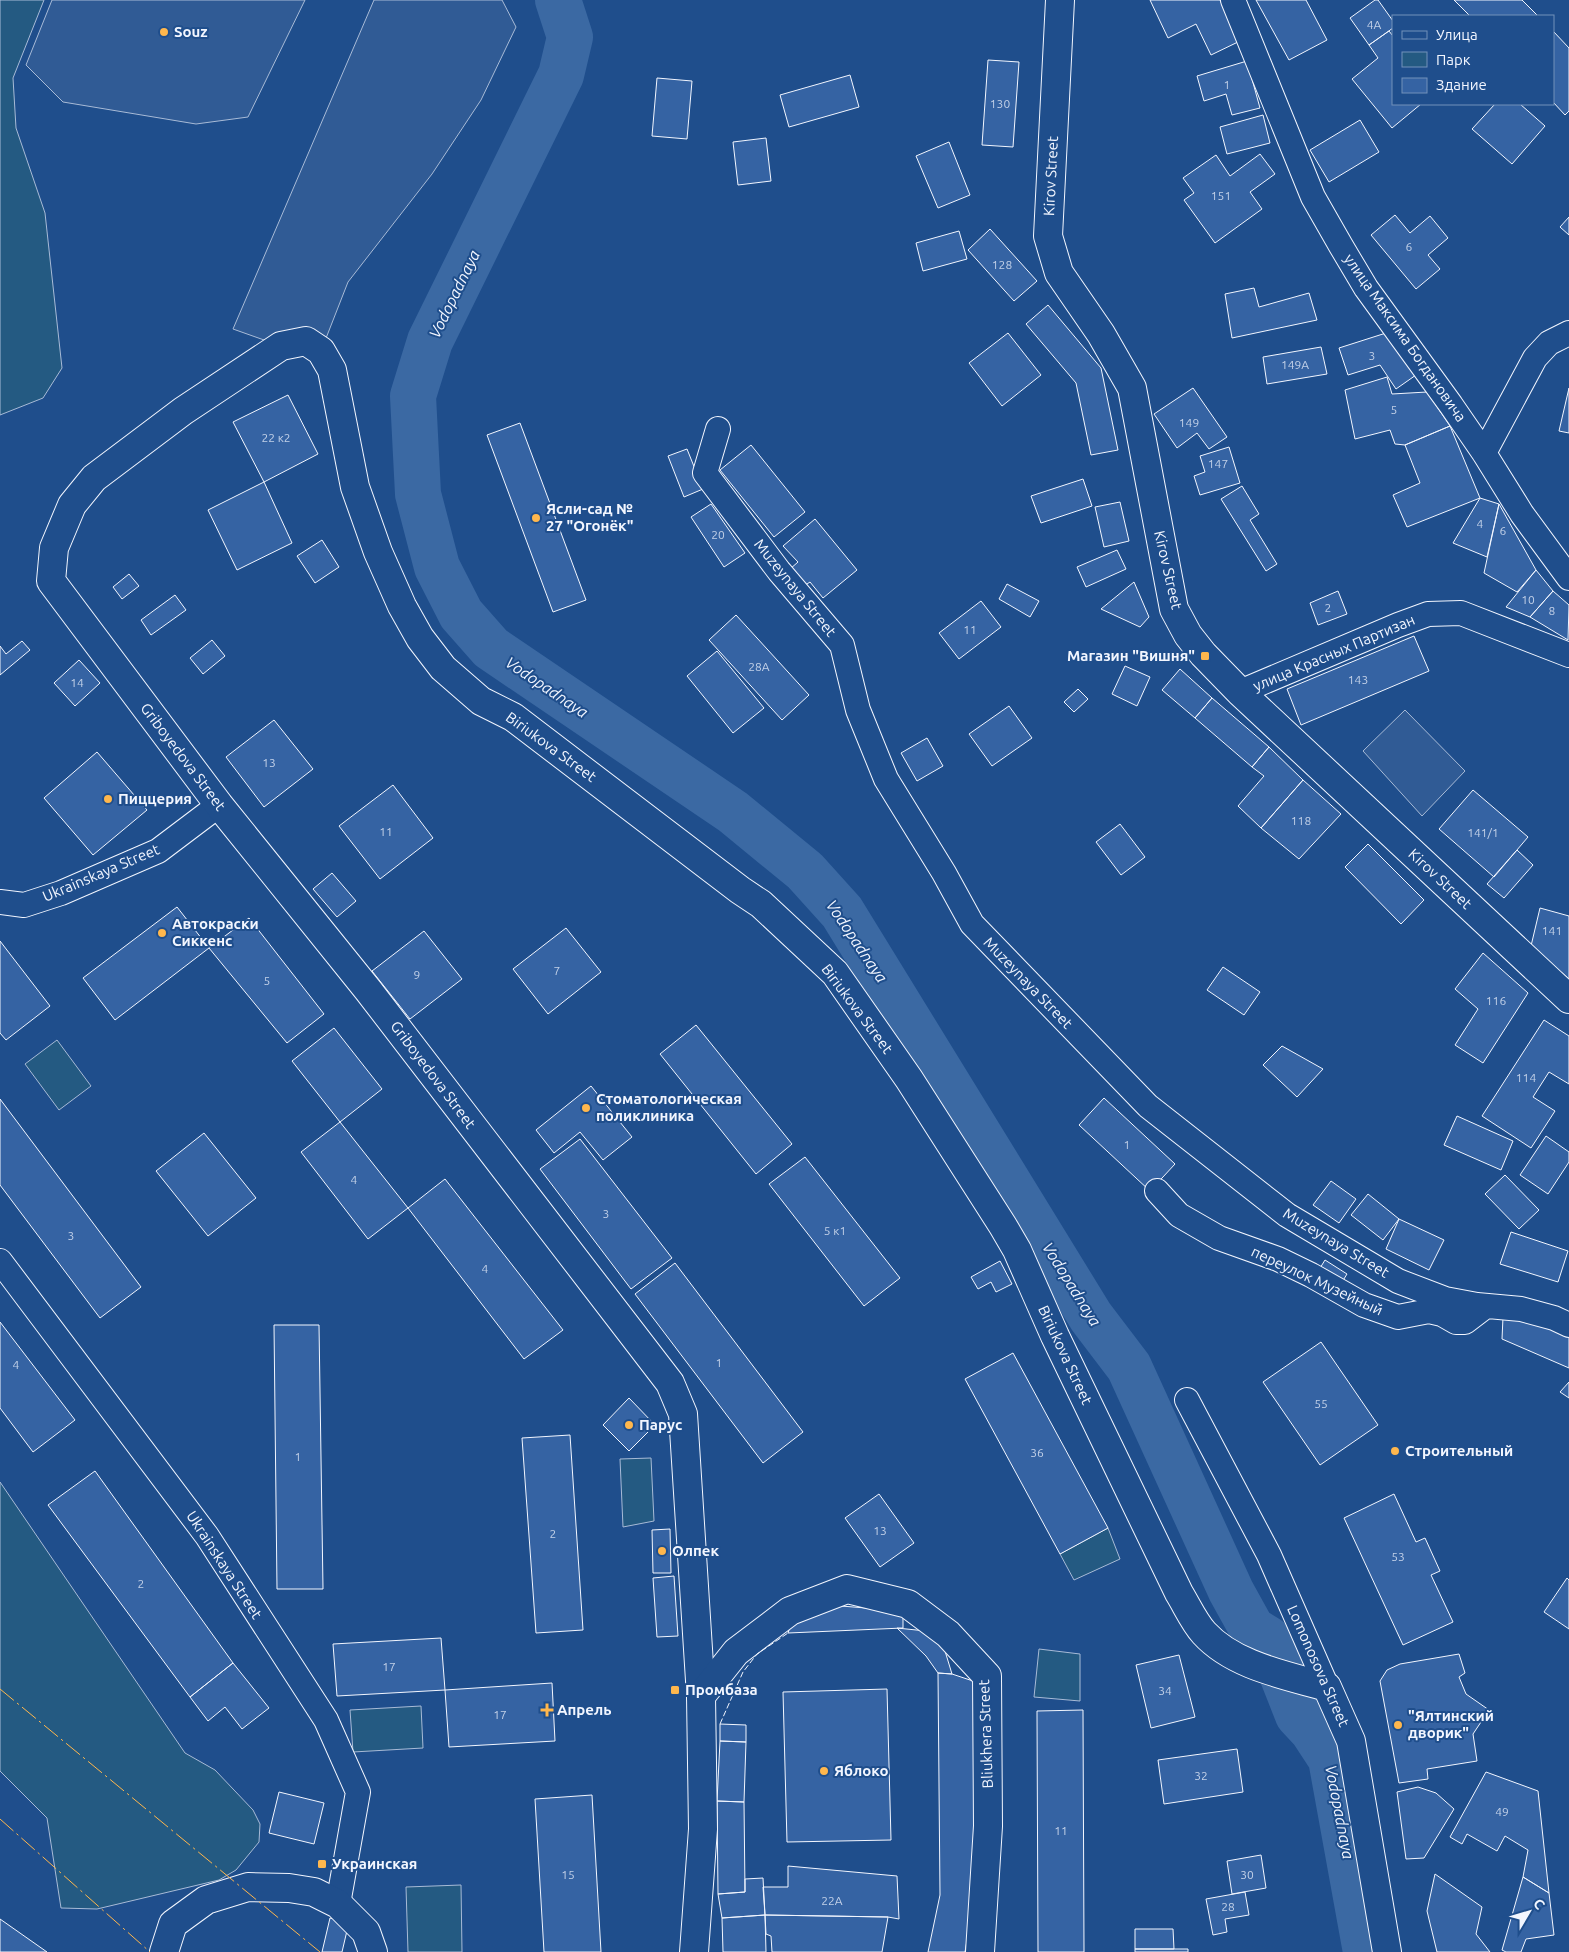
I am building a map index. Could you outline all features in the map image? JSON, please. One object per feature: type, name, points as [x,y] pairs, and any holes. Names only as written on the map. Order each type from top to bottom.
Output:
[{"type":"street","name":"Kirov Street","points":[[1060,0],[1048,236],[1059,273],[1101,334],[1132,388],[1174,609],[1188,635],[1240,692],[1569,999]]},
{"type":"street","name":"улица Максима Богдановича","points":[[1233,0],[1313,197],[1366,288],[1484,453],[1522,514],[1569,578]]},
{"type":"street","points":[[1484,453],[1535,358],[1549,343],[1569,333]]},
{"type":"street","name":"Griboyedova Street","points":[[321,352],[306,341],[281,346],[183,411],[94,478],[72,505],[54,548],[52,581],[219,805],[368,990],[670,1383],[683,1414],[701,1696]]},
{"type":"street","name":"Biriukova Street","points":[[321,352],[332,370],[355,487],[378,552],[402,606],[420,638],[443,668],[481,701],[513,718],[761,904],[835,973],[909,1079],[1017,1250],[1055,1336],[1179,1593],[1203,1632],[1221,1647],[1252,1665],[1327,1687]]},
{"type":"street","name":"Muzeynaya Street","points":[[718,429],[706,473],[779,571],[842,645],[858,710],[886,779],[944,873],[972,924],[1148,1106],[1287,1215],[1398,1281],[1445,1299],[1521,1310],[1554,1318],[1569,1325]]},
{"type":"street","name":"улица Красных Партизан","points":[[1240,692],[1428,614],[1461,613],[1569,655]]},
{"type":"street","name":"Ukrainskaya Street","points":[[0,902],[24,905],[61,892],[158,851],[219,805]]},
{"type":"street","name":"переулок Музейный","points":[[1157,1191],[1179,1215],[1219,1238],[1278,1259],[1312,1275],[1364,1305],[1398,1317],[1429,1311],[1442,1314],[1456,1322],[1465,1322],[1486,1306]]},
{"type":"street","name":"Ukrainskaya Street","points":[[0,1261],[207,1536],[326,1720],[358,1792],[338,1904]]},
{"type":"street","name":"Lomonosova Street","points":[[1187,1400],[1269,1555],[1351,1741],[1387,1952]]},
{"type":"street","name":"Bliukhera Street","points":[[701,1696],[736,1652],[790,1611],[847,1589],[908,1604],[948,1634],[987,1676],[988,1826],[980,1952]]},
{"type":"street","points":[[694,1952],[703,1829],[701,1696]]},
{"type":"street","points":[[164,1952],[173,1924],[206,1900],[248,1886],[289,1888],[314,1892],[338,1904],[366,1932],[373,1952]]},
{"type":"green space","points":[[0,0],[44,0],[13,78],[16,128],[45,213],[62,368],[43,398],[0,415]]},
{"type":"green space","points":[[57,1040],[91,1086],[59,1110],[25,1064]]},
{"type":"green space","points":[[651,1458],[654,1521],[623,1527],[620,1459]]},
{"type":"green space","points":[[0,1482],[185,1753],[215,1770],[253,1810],[260,1824],[259,1842],[236,1870],[219,1880],[97,1909],[61,1908],[47,1818],[0,1771]]},
{"type":"green space","points":[[1108,1528],[1120,1559],[1074,1580],[1060,1554]]},
{"type":"green space","points":[[1039,1649],[1080,1654],[1080,1701],[1034,1697]]},
{"type":"green space","points":[[421,1706],[423,1748],[353,1752],[350,1710]]},
{"type":"green space","points":[[461,1885],[462,1952],[408,1952],[406,1887]]},
{"type":"shaded area","name":"Souz","points":[[52,0],[305,0],[248,117],[196,124],[63,102],[26,65]]},
{"type":"shaded area","points":[[374,0],[502,0],[516,27],[481,100],[432,174],[348,282],[321,351],[281,346],[233,329]]},
{"type":"shaded area","points":[[1405,710],[1465,771],[1422,816],[1363,751]]},
{"type":"building","points":[[1150,0],[1220,0],[1240,41],[1211,55],[1196,24],[1168,38]]},
{"type":"building","points":[[1256,0],[1306,0],[1327,40],[1289,60]]},
{"type":"building","points":[[1375,0],[1378,0],[1392,20],[1392,29],[1369,45],[1350,18]]},
{"type":"building","points":[[1454,0],[1522,0],[1537,15],[1469,15]]},
{"type":"building","points":[[1389,31],[1392,35],[1392,105],[1420,105],[1392,128],[1352,79],[1378,58],[1369,45]]},
{"type":"building","points":[[1554,32],[1569,48],[1569,111],[1565,115],[1554,103]]},
{"type":"building","points":[[988,60],[1019,62],[1013,147],[982,145]]},
{"type":"building","points":[[1247,61],[1260,108],[1232,115],[1226,94],[1204,101],[1197,76]]},
{"type":"building","points":[[850,75],[859,107],[789,127],[780,95]]},
{"type":"building","points":[[657,78],[692,81],[687,139],[652,136]]},
{"type":"building","points":[[1494,105],[1521,105],[1545,126],[1512,164],[1472,129]]},
{"type":"building","points":[[1263,115],[1270,143],[1227,154],[1220,127]]},
{"type":"building","points":[[1360,120],[1379,152],[1329,182],[1310,150]]},
{"type":"building","points":[[766,138],[771,181],[738,185],[733,142]]},
{"type":"building","points":[[949,142],[970,195],[938,208],[916,156]]},
{"type":"building","points":[[1260,154],[1275,174],[1250,192],[1262,209],[1215,243],[1184,200],[1194,193],[1183,178],[1216,155],[1230,176]]},
{"type":"building","points":[[1395,215],[1410,233],[1430,216],[1448,238],[1428,255],[1440,269],[1416,289],[1371,235]]},
{"type":"building","points":[[1569,217],[1569,235],[1560,227]]},
{"type":"building","points":[[990,229],[1037,281],[1014,301],[968,250]]},
{"type":"building","points":[[959,231],[967,259],[923,271],[916,243]]},
{"type":"building","points":[[1254,288],[1259,307],[1309,293],[1317,320],[1232,338],[1225,294]]},
{"type":"building","points":[[1048,305],[1101,368],[1118,450],[1091,455],[1076,383],[1026,324]]},
{"type":"building","points":[[1008,333],[1041,375],[1002,406],[969,363]]},
{"type":"building","points":[[1386,333],[1416,375],[1396,389],[1380,365],[1348,375],[1339,348]]},
{"type":"building","points":[[1321,347],[1327,374],[1267,384],[1263,357]]},
{"type":"building","points":[[1387,377],[1392,394],[1427,392],[1450,426],[1405,445],[1395,444],[1390,430],[1355,439],[1345,390]]},
{"type":"building","points":[[1193,388],[1227,437],[1209,449],[1197,433],[1177,448],[1154,414]]},
{"type":"building","points":[[1569,388],[1569,433],[1559,431]]},
{"type":"building","points":[[288,395],[318,454],[264,482],[233,422]]},
{"type":"building","name":"Ясли-сад № 27 \"Огонёк\"","points":[[520,423],[586,600],[553,612],[487,435]]},
{"type":"building","points":[[1450,426],[1480,498],[1407,527],[1393,495],[1420,483],[1405,445]]},
{"type":"building","points":[[751,445],[805,512],[774,537],[720,470]]},
{"type":"building","points":[[1229,447],[1240,483],[1200,495],[1194,476],[1205,472],[1200,456]]},
{"type":"building","points":[[687,449],[703,489],[684,497],[668,456]]},
{"type":"building","points":[[1083,479],[1092,506],[1041,523],[1031,496]]},
{"type":"building","points":[[264,482],[292,543],[237,570],[208,510]]},
{"type":"building","points":[[1242,486],[1259,514],[1250,520],[1277,564],[1266,571],[1221,499]]},
{"type":"building","points":[[1480,498],[1499,504],[1487,557],[1453,543]]},
{"type":"building","points":[[1120,502],[1129,541],[1104,547],[1095,507]]},
{"type":"building","points":[[711,504],[745,553],[724,567],[691,517]]},
{"type":"building","points":[[1499,504],[1536,570],[1517,592],[1484,573]]},
{"type":"building","points":[[815,519],[857,570],[823,598],[810,582],[804,586],[790,569],[798,562],[783,546]]},
{"type":"building","points":[[322,540],[339,567],[315,583],[297,556]]},
{"type":"building","points":[[1117,550],[1126,569],[1086,587],[1077,567]]},
{"type":"building","points":[[1536,570],[1553,591],[1530,617],[1506,607]]},
{"type":"building","points":[[129,574],[139,586],[122,599],[113,587]]},
{"type":"building","points":[[1134,582],[1149,617],[1140,627],[1101,609]]},
{"type":"building","points":[[1007,584],[1039,601],[1030,617],[999,599]]},
{"type":"building","points":[[1338,591],[1347,614],[1318,625],[1310,603]]},
{"type":"building","points":[[1553,591],[1569,605],[1568,640],[1530,617]]},
{"type":"building","points":[[175,595],[186,610],[151,635],[141,620]]},
{"type":"building","points":[[981,601],[1001,627],[959,659],[939,633]]},
{"type":"building","points":[[736,615],[809,695],[782,720],[709,640]]},
{"type":"building","points":[[1414,636],[1429,671],[1301,725],[1287,689]]},
{"type":"building","points":[[212,640],[225,656],[203,674],[190,658]]},
{"type":"building","points":[[22,641],[30,650],[0,675],[0,646],[6,654]]},
{"type":"building","points":[[717,651],[764,708],[733,733],[687,676]]},
{"type":"building","points":[[79,660],[100,683],[75,706],[54,683]]},
{"type":"building","points":[[1125,666],[1150,677],[1137,706],[1112,694]]},
{"type":"building","points":[[1180,669],[1212,698],[1195,718],[1162,690]]},
{"type":"building","points":[[1078,689],[1088,699],[1074,712],[1064,702]]},
{"type":"building","points":[[1212,698],[1269,747],[1252,767],[1195,718]]},
{"type":"building","points":[[1009,706],[1032,738],[992,766],[969,734]]},
{"type":"building","points":[[274,720],[313,769],[264,807],[226,757]]},
{"type":"building","points":[[927,738],[943,766],[917,781],[901,753]]},
{"type":"building","points":[[1269,747],[1303,780],[1261,828],[1238,806],[1264,776],[1252,767]]},
{"type":"building","points":[[97,752],[147,810],[93,855],[44,798]]},
{"type":"building","points":[[1303,780],[1341,814],[1299,859],[1261,828]]},
{"type":"building","points":[[393,785],[433,838],[380,879],[339,826]]},
{"type":"building","points":[[1473,790],[1528,837],[1494,877],[1439,829]]},
{"type":"building","points":[[1120,824],[1145,857],[1121,875],[1096,842]]},
{"type":"building","points":[[1368,844],[1424,900],[1401,924],[1345,867]]},
{"type":"building","points":[[1517,850],[1533,865],[1504,898],[1487,884]]},
{"type":"building","points":[[332,873],[356,901],[337,917],[313,889]]},
{"type":"building","points":[[177,907],[209,948],[115,1020],[83,978]]},
{"type":"building","points":[[1540,908],[1569,916],[1569,979],[1531,946]]},
{"type":"building","points":[[249,918],[324,1014],[287,1043],[209,948]]},
{"type":"building","points":[[566,928],[601,972],[548,1014],[513,969]]},
{"type":"building","points":[[424,931],[462,979],[410,1019],[372,971]]},
{"type":"building","points":[[0,941],[50,1006],[6,1040],[0,1033]]},
{"type":"building","points":[[1483,953],[1528,993],[1483,1063],[1455,1045],[1478,1009],[1455,989]]},
{"type":"building","points":[[1223,967],[1260,992],[1244,1015],[1207,990]]},
{"type":"building","points":[[1544,1020],[1569,1036],[1569,1084],[1549,1072],[1533,1097],[1555,1111],[1531,1148],[1482,1116]]},
{"type":"building","points":[[696,1025],[792,1144],[756,1174],[660,1054]]},
{"type":"building","points":[[334,1028],[382,1089],[340,1122],[292,1061]]},
{"type":"building","points":[[1282,1046],[1323,1069],[1297,1097],[1263,1065]]},
{"type":"building","name":"Стоматологическая поликлиника","points":[[591,1086],[632,1137],[603,1160],[580,1132],[554,1153],[536,1130]]},
{"type":"building","points":[[1104,1098],[1175,1164],[1150,1191],[1079,1125]]},
{"type":"building","points":[[0,1099],[141,1287],[100,1318],[0,1185]]},
{"type":"building","points":[[1457,1116],[1513,1141],[1501,1170],[1444,1145]]},
{"type":"building","points":[[340,1122],[408,1208],[368,1239],[301,1152]]},
{"type":"building","points":[[204,1133],[256,1198],[208,1236],[156,1171]]},
{"type":"building","points":[[1546,1136],[1569,1152],[1569,1162],[1548,1194],[1520,1175]]},
{"type":"building","points":[[580,1139],[672,1258],[631,1289],[540,1169]]},
{"type":"building","points":[[805,1157],[900,1278],[864,1306],[769,1184]]},
{"type":"building","points":[[1505,1175],[1539,1210],[1519,1229],[1485,1194]]},
{"type":"building","points":[[445,1179],[563,1330],[524,1359],[408,1208]]},
{"type":"building","points":[[1331,1181],[1356,1199],[1339,1223],[1313,1205]]},
{"type":"building","points":[[1368,1194],[1399,1219],[1383,1240],[1351,1215]]},
{"type":"building","points":[[1399,1219],[1444,1240],[1429,1270],[1386,1249]]},
{"type":"building","points":[[1511,1232],[1568,1251],[1558,1282],[1500,1264]]},
{"type":"building","points":[[1325,1260],[1347,1274],[1339,1287],[1317,1273]]},
{"type":"building","points":[[1000,1261],[1012,1284],[996,1292],[991,1282],[978,1289],[971,1277]]},
{"type":"building","points":[[675,1263],[803,1432],[763,1463],[635,1294]]},
{"type":"building","points":[[1503,1317],[1545,1321],[1569,1336],[1569,1368],[1502,1339]]},
{"type":"building","points":[[0,1322],[75,1420],[33,1452],[0,1408]]},
{"type":"building","points":[[274,1325],[319,1325],[323,1589],[277,1589]]},
{"type":"building","points":[[1321,1342],[1378,1425],[1320,1465],[1263,1382]]},
{"type":"building","points":[[1013,1353],[1108,1528],[1060,1554],[965,1379]]},
{"type":"building","points":[[1569,1382],[1569,1398],[1560,1392]]},
{"type":"building","name":"Парус","points":[[629,1398],[655,1425],[629,1451],[603,1425]]},
{"type":"building","points":[[570,1435],[583,1630],[536,1633],[522,1438]]},
{"type":"building","points":[[95,1471],[233,1663],[190,1697],[48,1505]]},
{"type":"building","points":[[879,1494],[914,1543],[880,1567],[845,1518]]},
{"type":"building","points":[[1394,1494],[1416,1542],[1425,1538],[1440,1571],[1431,1575],[1453,1622],[1403,1645],[1344,1518]]},
{"type":"building","name":"Олпек","points":[[670,1529],[671,1573],[653,1573],[652,1530]]},
{"type":"building","points":[[674,1576],[678,1636],[657,1637],[653,1578]]},
{"type":"building","points":[[1567,1578],[1569,1580],[1569,1629],[1544,1612]]},
{"type":"building","points":[[841,1606],[903,1611],[903,1628],[788,1633],[793,1618]]},
{"type":"building","points":[[897,1628],[926,1631],[945,1651],[952,1674],[938,1673],[926,1656]]},
{"type":"building","points":[[441,1638],[445,1690],[337,1696],[333,1644]]},
{"type":"building","points":[[1459,1654],[1465,1673],[1459,1677],[1466,1694],[1489,1710],[1473,1734],[1477,1761],[1427,1769],[1428,1779],[1399,1783],[1380,1681],[1387,1670],[1400,1664]]},
{"type":"building","points":[[1179,1655],[1195,1717],[1151,1728],[1136,1665]]},
{"type":"building","points":[[233,1663],[269,1708],[242,1729],[225,1707],[208,1721],[190,1697]]},
{"type":"building","points":[[938,1673],[952,1674],[979,1683],[974,1902],[965,1952],[928,1952],[940,1895]]},
{"type":"building","points":[[552,1683],[555,1741],[449,1747],[445,1690]]},
{"type":"building","points":[[887,1689],[891,1840],[787,1842],[783,1692]]},
{"type":"building","points":[[1083,1710],[1084,1952],[1038,1952],[1037,1711]]},
{"type":"building","points":[[720,1724],[746,1725],[746,1742],[720,1741]]},
{"type":"building","points":[[720,1741],[746,1742],[744,1802],[717,1801]]},
{"type":"building","points":[[1237,1749],[1243,1792],[1164,1804],[1158,1760]]},
{"type":"building","points":[[1486,1772],[1538,1791],[1549,1893],[1523,1877],[1528,1850],[1505,1836],[1497,1851],[1467,1834],[1462,1844],[1450,1837]]},
{"type":"building","points":[[1418,1787],[1436,1793],[1454,1809],[1424,1858],[1406,1859],[1397,1792]]},
{"type":"building","points":[[279,1792],[324,1803],[314,1844],[269,1833]]},
{"type":"building","points":[[592,1795],[601,1952],[544,1952],[535,1799]]},
{"type":"building","points":[[717,1801],[744,1802],[745,1892],[718,1894]]},
{"type":"building","points":[[1261,1855],[1266,1888],[1232,1894],[1227,1861]]},
{"type":"building","points":[[788,1866],[897,1876],[899,1919],[888,1917],[765,1915],[763,1887],[788,1887]]},
{"type":"building","points":[[1435,1874],[1482,1907],[1476,1934],[1490,1952],[1437,1952],[1427,1911]]},
{"type":"building","points":[[1523,1877],[1549,1893],[1554,1935],[1526,1939],[1521,1952],[1506,1952],[1502,1950]]},
{"type":"building","points":[[763,1878],[765,1915],[722,1918],[718,1894],[745,1892],[745,1879]]},
{"type":"building","points":[[1245,1892],[1249,1915],[1225,1919],[1227,1932],[1213,1935],[1206,1899]]},
{"type":"building","points":[[765,1915],[888,1917],[882,1952],[772,1952],[771,1936],[766,1934]]},
{"type":"building","points":[[765,1915],[766,1952],[723,1952],[722,1918]]},
{"type":"building","points":[[330,1918],[349,1922],[342,1952],[322,1952]]},
{"type":"building","points":[[0,1919],[47,1952],[0,1952]]},
{"type":"building","points":[[1135,1929],[1173,1929],[1174,1949],[1135,1949]]},
{"type":"building","points":[[1135,1949],[1188,1949],[1188,1952],[1135,1952]]},
{"type":"waterway","name":"Vodopadnaya","points":[[558,0],[570,37],[561,75],[430,341],[413,396],[418,494],[437,567],[461,614],[491,648],[733,812],[805,871],[842,912],[1091,1317],[1129,1367],[1231,1591],[1252,1629],[1268,1639],[1298,1715],[1312,1730],[1331,1759],[1366,1952]]},
{"type":"fence","points":[[720,1724],[743,1672],[757,1654],[788,1633]]},
{"type":"power","points":[[0,1689],[320,1952]]},
{"type":"power","points":[[0,1819],[150,1952]]},
{"type":"place","name":"Souz","points":[[164,32]]},
{"type":"place","name":"Ясли-сад № 27 \"Огонёк\"","points":[[536,518]]},
{"type":"place","name":"Магазин \"Вишня\"","points":[[1205,656]]},
{"type":"place","name":"Пиццерия","points":[[108,799]]},
{"type":"place","name":"Автокраски Сиккенс","points":[[162,933]]},
{"type":"place","name":"Стоматологическая поликлиника","points":[[586,1108]]},
{"type":"place","name":"Парус","points":[[629,1425]]},
{"type":"place","name":"Строительный","points":[[1395,1451]]},
{"type":"place","name":"Олпек","points":[[662,1551]]},
{"type":"place","name":"Промбаза","points":[[675,1690]]},
{"type":"place","name":"Апрель","points":[[547,1710]]},
{"type":"place","name":"\"Ялтинский дворик\"","points":[[1398,1725]]},
{"type":"place","name":"Яблоко","points":[[824,1771]]},
{"type":"place","name":"Украинская","points":[[322,1864]]}]
